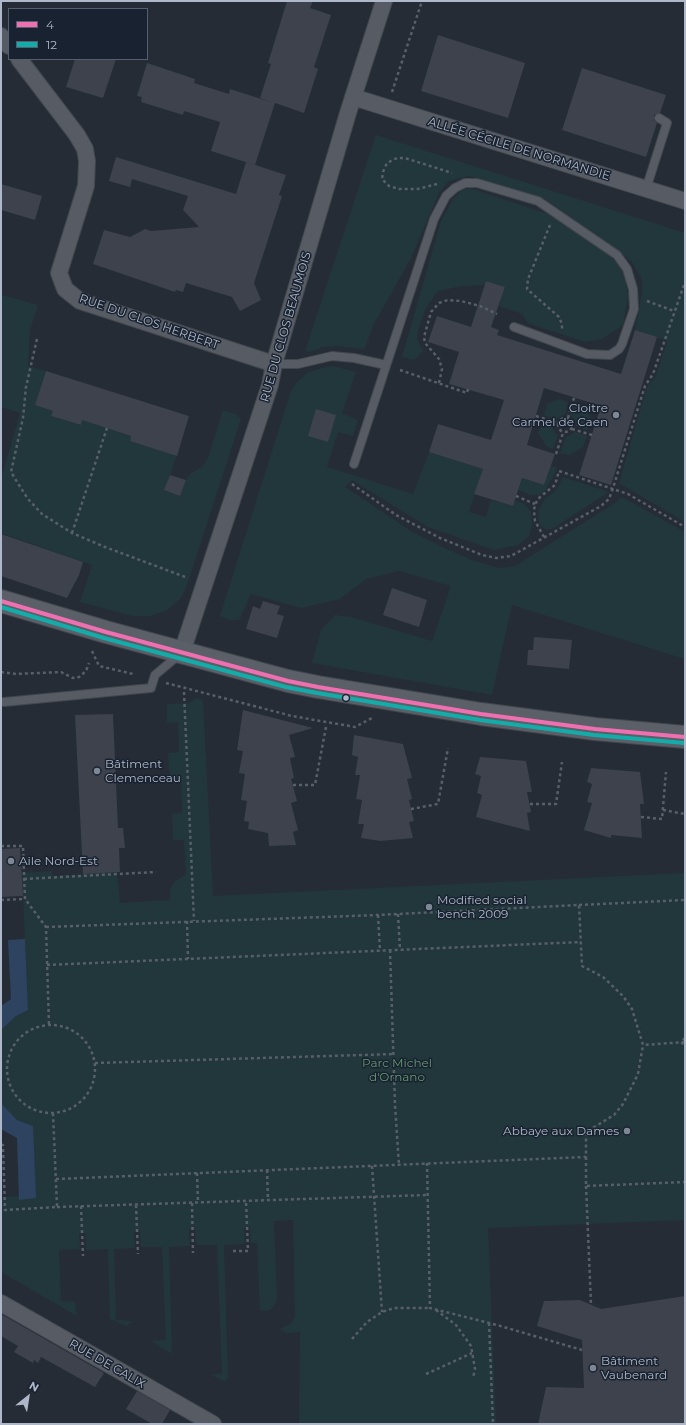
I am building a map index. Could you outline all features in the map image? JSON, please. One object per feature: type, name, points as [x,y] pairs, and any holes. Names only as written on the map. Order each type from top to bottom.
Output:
[{"type":"main road","points":[[1,601],[48,616],[318,687],[481,714],[596,729],[685,737]]},
{"type":"street","name":"RUE DU CLOS BEAUMOIS","points":[[182,652],[270,385],[274,364],[353,97],[384,1]]},
{"type":"street","points":[[1,36],[8,45]]},
{"type":"street","name":"RUE DU CLOS HERBERT","points":[[19,60],[77,134],[85,149],[87,161],[86,186],[59,273],[65,289],[80,301],[274,364]]},
{"type":"street","name":"ALLÉE CÉCILE DE NORMANDIE","points":[[353,97],[685,201]]},
{"type":"street","name":"RUE DE CALIX","points":[[1,1303],[213,1424]]},
{"type":"lane","points":[[646,189],[667,123],[659,118]]},
{"type":"lane","points":[[354,464],[434,219],[443,200],[454,188],[465,183],[477,183],[538,201],[617,255],[627,269],[634,296],[634,309],[619,350],[610,355],[588,354],[514,327]]},
{"type":"lane","points":[[274,364],[298,364],[332,356],[354,358],[386,365]]},
{"type":"lane","points":[[4,702],[151,688],[154,675],[182,652]]},
{"type":"path","points":[[387,107],[422,1]]},
{"type":"path","points":[[454,188],[440,184],[418,189],[399,189],[389,186],[382,179],[383,172],[387,163],[397,158],[406,158],[454,174],[465,183]]},
{"type":"path","points":[[555,212],[528,279],[527,289],[559,317],[562,324],[562,330],[558,343]]},
{"type":"path","points":[[352,484],[396,515],[440,538],[482,555],[496,558],[511,556],[601,506],[609,499],[645,386],[653,374],[685,282]]},
{"type":"path","points":[[634,296],[674,311]]},
{"type":"path","points":[[439,383],[442,369],[439,359],[426,343],[424,337],[431,312],[439,303],[448,300],[461,301],[480,306],[497,314]]},
{"type":"path","points":[[37,339],[26,387],[23,418],[11,472],[28,499],[42,514],[72,533],[192,579]]},
{"type":"path","points":[[386,365],[468,393],[468,389]]},
{"type":"path","points":[[572,429],[571,422],[568,418],[574,398]]},
{"type":"path","points":[[536,416],[558,423]]},
{"type":"path","points":[[558,423],[563,418],[568,418]]},
{"type":"path","points":[[558,423],[558,428],[563,433]]},
{"type":"path","points":[[72,533],[107,428]]},
{"type":"path","points":[[563,433],[572,429],[592,435]]},
{"type":"path","points":[[556,454],[563,433]]},
{"type":"path","points":[[544,537],[535,521],[535,504],[555,485],[559,471],[585,478],[628,494],[685,526]]},
{"type":"path","points":[[516,496],[535,504]]},
{"type":"path","points":[[1,672],[16,674],[61,672],[73,678],[79,677],[86,671],[89,663]]},
{"type":"path","points":[[184,692],[194,921]]},
{"type":"path","points":[[293,785],[315,785],[326,726]]},
{"type":"path","points":[[411,809],[438,804],[448,748]]},
{"type":"path","points":[[530,804],[556,804],[562,762]]},
{"type":"path","points":[[641,817],[662,819],[666,772]]},
{"type":"path","points":[[663,810],[685,814]]},
{"type":"path","points":[[1,846],[23,846],[25,899],[46,927],[49,1025]]},
{"type":"path","points":[[24,879],[156,872]]},
{"type":"path","points":[[1,900],[25,899]]},
{"type":"path","points":[[46,927],[398,914],[685,900]]},
{"type":"path","points":[[579,905],[582,966],[603,977],[623,996],[632,1009],[643,1045],[638,1074],[623,1104],[614,1115],[586,1132],[586,1186],[591,1304]]},
{"type":"path","points":[[378,914],[380,950]]},
{"type":"path","points":[[398,914],[400,950]]},
{"type":"path","points":[[188,921],[188,959]]},
{"type":"path","points":[[47,965],[581,942]]},
{"type":"path","points":[[390,950],[395,1054],[395,1105],[399,1165]]},
{"type":"path","points":[[49,1025],[70,1029],[79,1035],[87,1043],[95,1063],[95,1075],[92,1087],[85,1097],[71,1108],[53,1113],[34,1110],[18,1098],[8,1081],[7,1061],[15,1043],[30,1030],[49,1025]]},
{"type":"path","points":[[681,1042],[685,1038]]},
{"type":"path","points":[[681,1042],[685,1046]]},
{"type":"path","points":[[643,1045],[685,1042]]},
{"type":"path","points":[[95,1063],[395,1054]]},
{"type":"path","points":[[53,1113],[57,1207]]},
{"type":"path","points":[[1,1145],[3,1145],[5,1210]]},
{"type":"path","points":[[56,1179],[586,1157]]},
{"type":"path","points":[[427,1163],[430,1308]]},
{"type":"path","points":[[372,1166],[382,1312]]},
{"type":"path","points":[[267,1170],[268,1200]]},
{"type":"path","points":[[197,1173],[198,1202]]},
{"type":"path","points":[[586,1186],[685,1182]]},
{"type":"path","points":[[1,1210],[427,1195]]},
{"type":"path","points":[[233,1251],[248,1251],[246,1201]]},
{"type":"path","points":[[192,1203],[193,1252]]},
{"type":"path","points":[[136,1205],[138,1254]]},
{"type":"path","points":[[81,1206],[83,1256]]},
{"type":"path","points":[[352,1339],[366,1322],[382,1312],[408,1307],[430,1308],[497,1325],[582,1350]]},
{"type":"path","points":[[430,1308],[444,1315],[456,1325],[471,1346],[475,1369],[473,1378]]},
{"type":"path","points":[[489,1323],[493,1424]]},
{"type":"path","points":[[426,1374],[472,1354]]},
{"type":"green space","points":[[376,135],[685,233],[685,522],[619,483],[647,387],[656,376],[667,341],[635,330],[642,292],[642,279],[632,262],[607,242],[545,199],[469,176],[449,181],[439,193],[411,258],[375,322],[364,349],[336,346],[323,347],[310,352],[305,351]]},
{"type":"green space","points":[[470,188],[548,214],[604,251],[617,263],[625,277],[628,296],[623,325],[602,339],[585,342],[528,323],[522,314],[499,306],[505,287],[486,281],[484,285],[462,286],[438,291],[426,308],[418,330],[417,339],[423,351],[414,360],[402,357],[441,221],[453,199],[462,190]]},
{"type":"green space","points":[[2,295],[38,305],[30,330],[28,366],[46,371],[35,405],[53,411],[51,416],[80,425],[82,420],[131,436],[130,441],[159,450],[178,451],[165,490],[180,496],[186,480],[191,473],[202,467],[208,458],[223,410],[236,414],[241,419],[186,588],[181,598],[167,610],[150,616],[133,616],[80,602],[92,565],[1,533],[1,479],[20,413],[1,407]]},
{"type":"green space","points":[[333,366],[356,372],[342,413],[358,420],[353,436],[338,432],[327,467],[413,494],[429,452],[483,469],[469,512],[486,517],[491,500],[513,506],[515,500],[525,504],[531,512],[532,525],[529,536],[518,545],[494,550],[428,527],[352,480],[345,487],[411,531],[442,547],[472,560],[499,568],[515,566],[615,503],[622,497],[685,532],[685,659],[512,605],[492,695],[312,663],[321,630],[335,615],[351,617],[432,641],[451,586],[399,571],[366,579],[340,599],[301,608],[251,594],[239,620],[230,620],[220,616],[291,391],[297,382],[307,373]]},
{"type":"green space","points":[[559,399],[568,402],[565,414],[556,419],[544,415],[547,404]]},
{"type":"green space","points":[[575,404],[585,407],[591,419],[587,430],[576,426],[576,422],[570,415]]},
{"type":"green space","points":[[542,423],[553,427],[555,433],[558,435],[553,449],[547,447],[538,433]]},
{"type":"green space","points":[[575,432],[587,436],[583,447],[570,455],[560,453],[565,438]]},
{"type":"green space","points":[[551,466],[557,468],[543,493],[538,495],[530,495],[518,490],[522,478],[544,485]]},
{"type":"green space","points":[[563,477],[609,492],[552,529],[545,529],[539,525],[538,510],[546,498],[554,492]]},
{"type":"green space","name":"Parc Michel d'Ornano","points":[[196,698],[203,700],[213,896],[685,873],[685,1220],[488,1228],[496,1424],[299,1424],[300,1332],[286,1333],[280,1329],[290,1324],[295,1317],[293,1220],[274,1221],[277,1300],[272,1309],[267,1311],[260,1310],[257,1243],[251,1243],[250,1227],[244,1228],[245,1244],[224,1245],[228,1378],[224,1381],[211,1375],[222,1373],[217,1245],[196,1245],[195,1229],[189,1230],[190,1246],[169,1247],[172,1354],[151,1341],[166,1340],[162,1247],[141,1247],[140,1231],[134,1232],[135,1248],[114,1249],[116,1320],[132,1321],[127,1326],[110,1319],[108,1249],[86,1250],[85,1233],[79,1234],[80,1249],[59,1250],[61,1301],[75,1302],[77,1316],[1,1272],[1,1197],[19,1196],[19,1199],[33,1126],[17,1120],[1,1103],[1,1030],[16,1016],[28,1010],[22,873],[52,871],[52,876],[117,872],[120,903],[170,900],[170,890],[173,883],[186,874],[184,840],[173,840],[172,814],[182,813],[181,779],[170,779],[168,753],[179,752],[178,722],[167,723],[167,704],[189,703]]},
{"type":"water","points":[[25,939],[28,1010],[16,1016],[1,1030],[1,1006],[11,999],[8,940]]},
{"type":"water","points":[[1,1103],[17,1120],[33,1126],[36,1198],[19,1200],[17,1138],[1,1129]]},
{"type":"building","points":[[287,1],[313,1],[310,8],[331,15],[314,67],[318,69],[304,113],[275,103],[255,165],[211,151],[220,122],[184,111],[183,115],[141,102],[142,97],[137,96],[147,63],[195,79],[194,83],[229,94],[230,89],[274,103],[260,98],[271,64],[268,63]]},
{"type":"building","points":[[438,35],[525,63],[508,118],[421,91]]},
{"type":"building","points":[[75,60],[116,60],[103,98],[66,87]]},
{"type":"building","points":[[582,68],[666,95],[660,113],[654,115],[654,120],[657,123],[646,157],[562,130]]},
{"type":"building","points":[[116,157],[236,194],[246,162],[286,175],[279,195],[282,196],[254,283],[261,300],[240,311],[232,297],[186,283],[183,292],[176,290],[175,292],[93,264],[104,230],[130,237],[145,229],[151,231],[199,227],[183,210],[188,196],[132,179],[130,187],[109,181]]},
{"type":"building","points":[[1,184],[42,196],[35,220],[1,210]]},
{"type":"building","name":"Cloitre Carmel de Caen","points":[[486,281],[505,287],[491,327],[499,330],[497,335],[621,374],[635,330],[657,337],[611,485],[579,475],[601,406],[544,388],[527,445],[555,454],[544,485],[522,478],[513,506],[474,494],[483,469],[429,452],[438,424],[491,440],[504,400],[449,384],[459,352],[428,342],[437,316],[471,327]]},
{"type":"building","points":[[46,371],[189,416],[177,456],[130,441],[131,436],[82,420],[81,425],[51,416],[53,411],[35,405]]},
{"type":"building","points":[[316,409],[336,415],[328,442],[308,436]]},
{"type":"building","points":[[170,475],[186,480],[180,496],[164,490]]},
{"type":"building","points":[[1,534],[83,562],[79,575],[67,598],[1,576]]},
{"type":"building","points":[[392,588],[427,600],[419,627],[383,615]]},
{"type":"building","points":[[263,601],[280,606],[277,614],[284,616],[277,638],[246,629],[253,606],[260,609]]},
{"type":"building","points":[[534,637],[572,640],[569,669],[527,665],[528,650],[533,650]]},
{"type":"building","points":[[243,710],[313,728],[289,735],[295,757],[290,758],[294,778],[291,779],[297,801],[291,803],[298,830],[293,832],[296,845],[269,846],[268,833],[248,829],[249,822],[244,821],[247,801],[241,800],[245,774],[239,773],[243,751],[237,750]]},
{"type":"building","name":"Bâtiment Clemenceau","points":[[113,714],[118,828],[123,828],[125,848],[119,848],[120,872],[83,874],[75,715]]},
{"type":"building","points":[[354,735],[403,744],[412,778],[407,779],[412,799],[409,800],[414,821],[409,822],[413,838],[380,841],[361,838],[364,824],[358,824],[362,800],[356,799],[360,775],[355,775],[358,757],[352,755]]},
{"type":"building","points":[[480,757],[526,761],[532,792],[527,792],[531,812],[527,813],[530,831],[476,817],[482,795],[477,793],[481,776],[475,774]]},
{"type":"building","points":[[591,768],[640,772],[644,804],[640,804],[642,838],[611,835],[611,838],[584,830],[592,803],[587,802],[592,784],[587,782]]},
{"type":"building","name":"Aile Nord-Est","points":[[20,848],[23,896],[1,897],[1,849]]},
{"type":"building","name":"Bâtiment Vaubenard","points":[[685,1296],[685,1424],[538,1424],[546,1387],[584,1388],[582,1340],[537,1326],[544,1301],[580,1300],[601,1309]]},
{"type":"building","points":[[1,1314],[104,1373],[95,1387],[41,1357],[38,1363],[34,1360],[33,1363],[14,1352],[18,1346],[1,1336]]},
{"type":"building","points":[[137,1391],[170,1410],[162,1424],[152,1424],[126,1409]]},
{"type":"transit line","name":"4","points":[[1,601],[106,632],[288,681],[318,687],[481,714],[595,729],[685,737]]},
{"type":"transit line","name":"12","points":[[1,607],[104,638],[286,687],[480,720],[594,735],[684,743]]},
{"type":"place","name":"Cloitre Carmel de Caen","points":[[616,415]]},
{"type":"place","name":"Bâtiment Clemenceau","points":[[97,771]]},
{"type":"place","name":"Aile Nord-Est","points":[[11,861]]},
{"type":"place","name":"Modified social bench 2009","points":[[429,907]]},
{"type":"place","name":"Abbaye aux Dames","points":[[627,1131]]},
{"type":"place","name":"Bâtiment Vaubenard","points":[[593,1368]]}]
